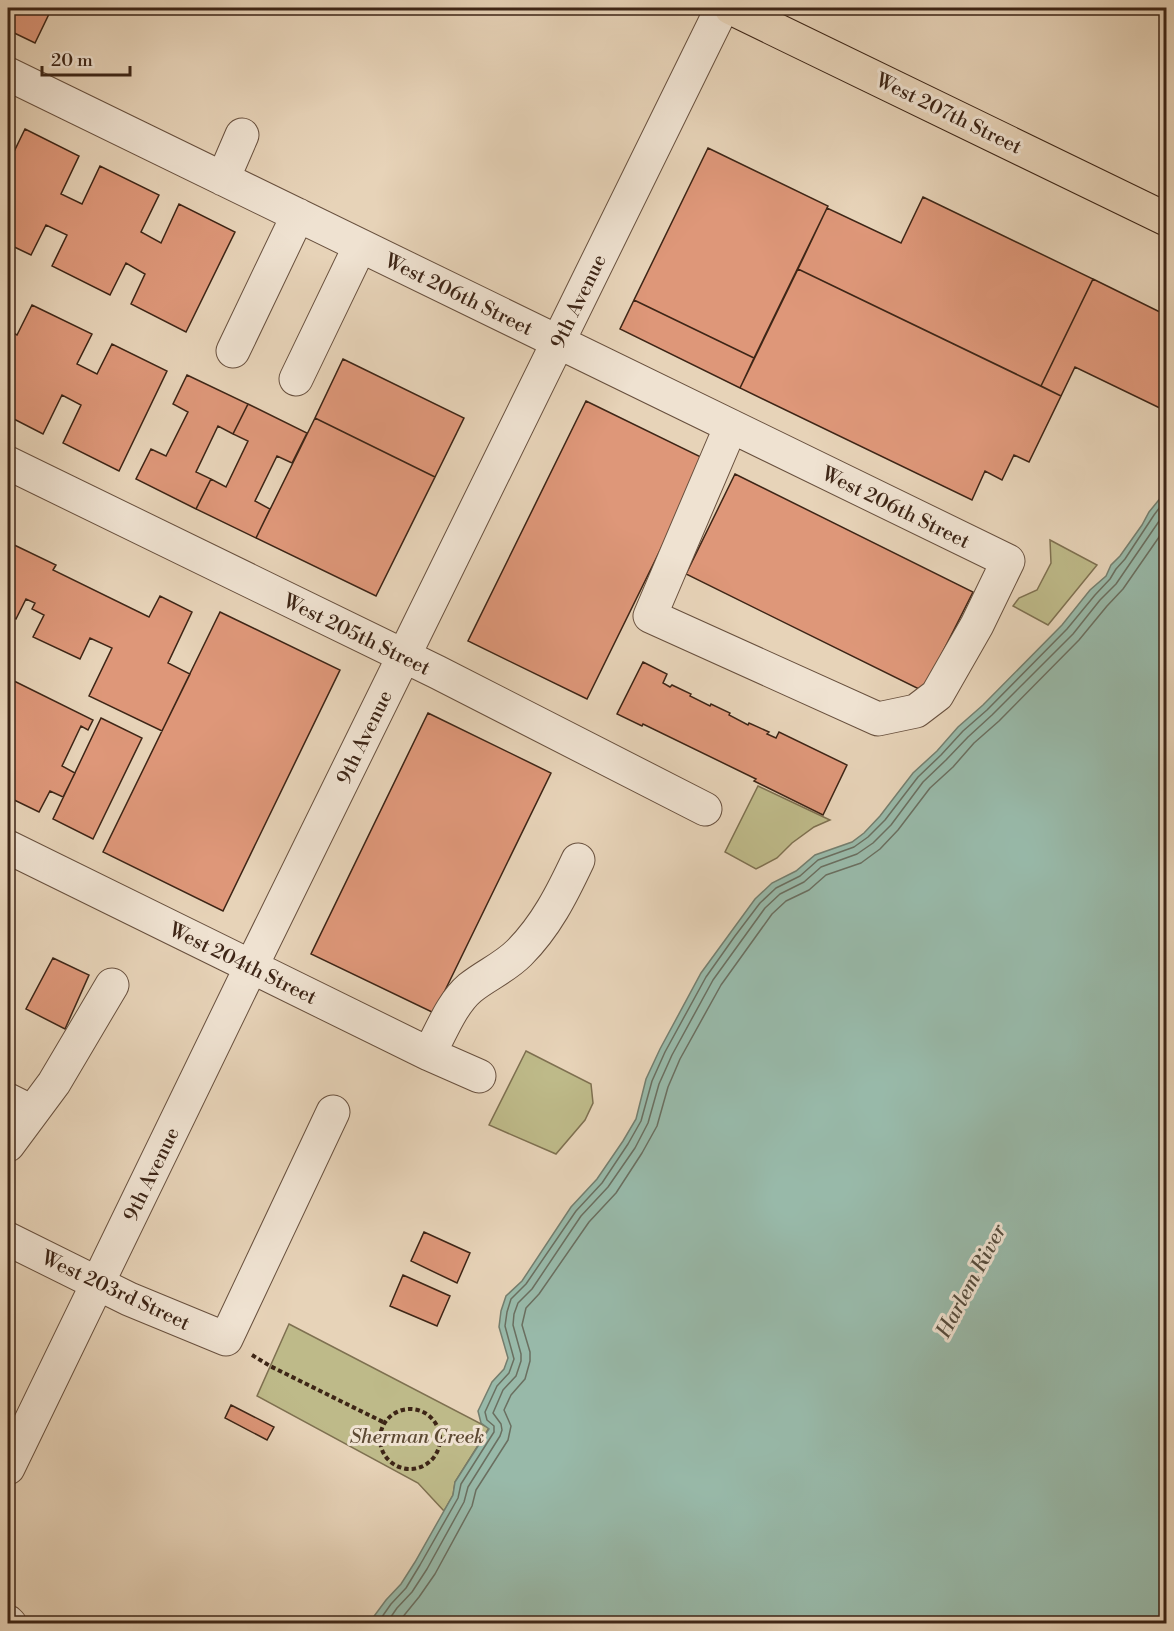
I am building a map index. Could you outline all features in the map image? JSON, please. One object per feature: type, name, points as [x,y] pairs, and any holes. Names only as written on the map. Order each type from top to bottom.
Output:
[{"type":"main road","name":"West 207th Street","points":[[731,8],[1167,219]]},
{"type":"street","name":"9th Avenue","points":[[8,1468],[403,656],[722,8]]},
{"type":"street","name":"West 206th Street","points":[[9,78],[298,215],[360,246],[731,426],[1008,561],[977,625],[937,695],[916,711],[878,719],[650,616],[731,426]]},
{"type":"street","points":[[222,179],[242,135]]},
{"type":"street","points":[[233,351],[298,215]]},
{"type":"street","points":[[296,379],[360,246]]},
{"type":"street","name":"West 205th Street","points":[[8,463],[403,656],[705,809]]},
{"type":"street","name":"West 204th Street","points":[[8,847],[429,1054],[479,1076]]},
{"type":"street","points":[[429,1054],[459,998],[472,986],[498,971],[534,937],[550,914],[578,860]]},
{"type":"street","points":[[8,1145],[20,1106],[54,1083],[112,985]]},
{"type":"street","points":[[226,1339],[333,1112]]},
{"type":"street","name":"West 203rd Street","points":[[8,1239],[129,1299],[226,1339]]},
{"type":"path","points":[[226,1339],[270,1366],[383,1422]]},
{"type":"path","points":[[411,1408],[422,1410],[430,1415],[437,1424],[440,1434],[438,1451],[430,1461],[417,1468],[406,1470],[400,1468],[387,1460],[380,1446],[383,1422],[400,1410],[411,1408]]},
{"type":"green space","points":[[1050,540],[1097,565],[1048,625],[1013,606],[1019,598],[1037,590],[1051,563]]},
{"type":"green space","points":[[758,786],[830,820],[814,827],[792,843],[777,858],[756,869],[725,852]]},
{"type":"green space","points":[[526,1051],[591,1084],[593,1103],[585,1120],[556,1154],[489,1125]]},
{"type":"green space","name":"Sherman Creek","points":[[289,1324],[489,1428],[455,1482],[453,1495],[444,1511],[418,1483],[257,1396]]},
{"type":"water","name":"Harlem River","points":[[1166,491],[1165,1623],[369,1623],[401,1584],[415,1562],[453,1495],[455,1482],[489,1429],[481,1423],[478,1411],[492,1382],[504,1369],[508,1358],[499,1327],[506,1296],[522,1281],[571,1207],[597,1179],[623,1141],[636,1119],[646,1079],[701,973],[755,899],[772,883],[796,871],[815,855],[852,842],[864,833],[913,773],[1062,625],[1090,590],[1106,576],[1111,565],[1120,556]]},
{"type":"building","points":[[8,8],[59,8],[56,12],[51,10],[35,43],[8,30]]},
{"type":"building","points":[[25,129],[79,156],[61,194],[82,204],[100,166],[159,195],[141,232],[161,243],[179,204],[235,232],[186,332],[131,304],[145,274],[126,263],[110,295],[52,266],[67,235],[46,225],[31,255],[8,244],[8,164]]},
{"type":"building","points":[[708,148],[828,206],[754,358],[634,300]]},
{"type":"building","points":[[923,197],[1093,279],[1041,386],[798,269],[827,208],[901,243]]},
{"type":"building","points":[[798,269],[1061,396],[1029,462],[1014,455],[1002,480],[985,471],[972,500],[740,388]]},
{"type":"building","points":[[1093,279],[1166,315],[1166,411],[1075,367],[1061,396],[1041,386]]},
{"type":"building","points":[[634,300],[754,358],[740,388],[620,329]]},
{"type":"building","points":[[32,305],[92,334],[77,364],[97,374],[112,344],[167,371],[119,471],[63,443],[81,405],[62,395],[43,434],[8,416],[8,330],[17,335]]},
{"type":"building","points":[[343,359],[464,418],[435,477],[315,418]]},
{"type":"building","points":[[187,375],[248,404],[233,434],[218,426],[196,472],[211,479],[196,509],[136,479],[151,449],[166,456],[188,412],[173,404]]},
{"type":"building","points":[[586,401],[705,459],[587,699],[468,641]]},
{"type":"building","points":[[248,404],[307,433],[292,463],[277,456],[255,501],[270,509],[256,538],[196,509],[211,479],[226,487],[248,441],[233,434]]},
{"type":"building","points":[[315,418],[435,477],[376,596],[256,538]]},
{"type":"building","points":[[735,474],[973,592],[923,691],[686,574]]},
{"type":"building","points":[[8,542],[56,565],[53,570],[149,617],[160,596],[192,612],[168,663],[190,674],[162,731],[89,696],[112,648],[90,638],[80,659],[33,637],[44,615],[32,609],[35,603],[26,599],[16,619],[8,614]]},
{"type":"building","points":[[220,612],[340,670],[223,911],[103,852]]},
{"type":"building","points":[[643,662],[667,674],[663,683],[670,687],[672,685],[691,694],[690,696],[730,713],[729,715],[748,725],[749,723],[769,732],[767,734],[776,738],[779,732],[847,765],[823,815],[754,781],[756,779],[643,724],[642,726],[617,714]]},
{"type":"building","points":[[8,678],[93,720],[88,730],[81,726],[62,766],[75,773],[63,797],[50,791],[39,812],[8,797]]},
{"type":"building","points":[[428,713],[551,773],[434,1013],[311,954]]},
{"type":"building","points":[[101,718],[142,738],[93,839],[53,819]]},
{"type":"building","points":[[53,958],[89,975],[65,1029],[26,1009]]},
{"type":"building","points":[[424,1232],[470,1253],[457,1283],[411,1261]]},
{"type":"building","points":[[403,1275],[450,1296],[437,1326],[390,1306]]},
{"type":"building","points":[[231,1405],[274,1427],[267,1440],[225,1418]]}]
